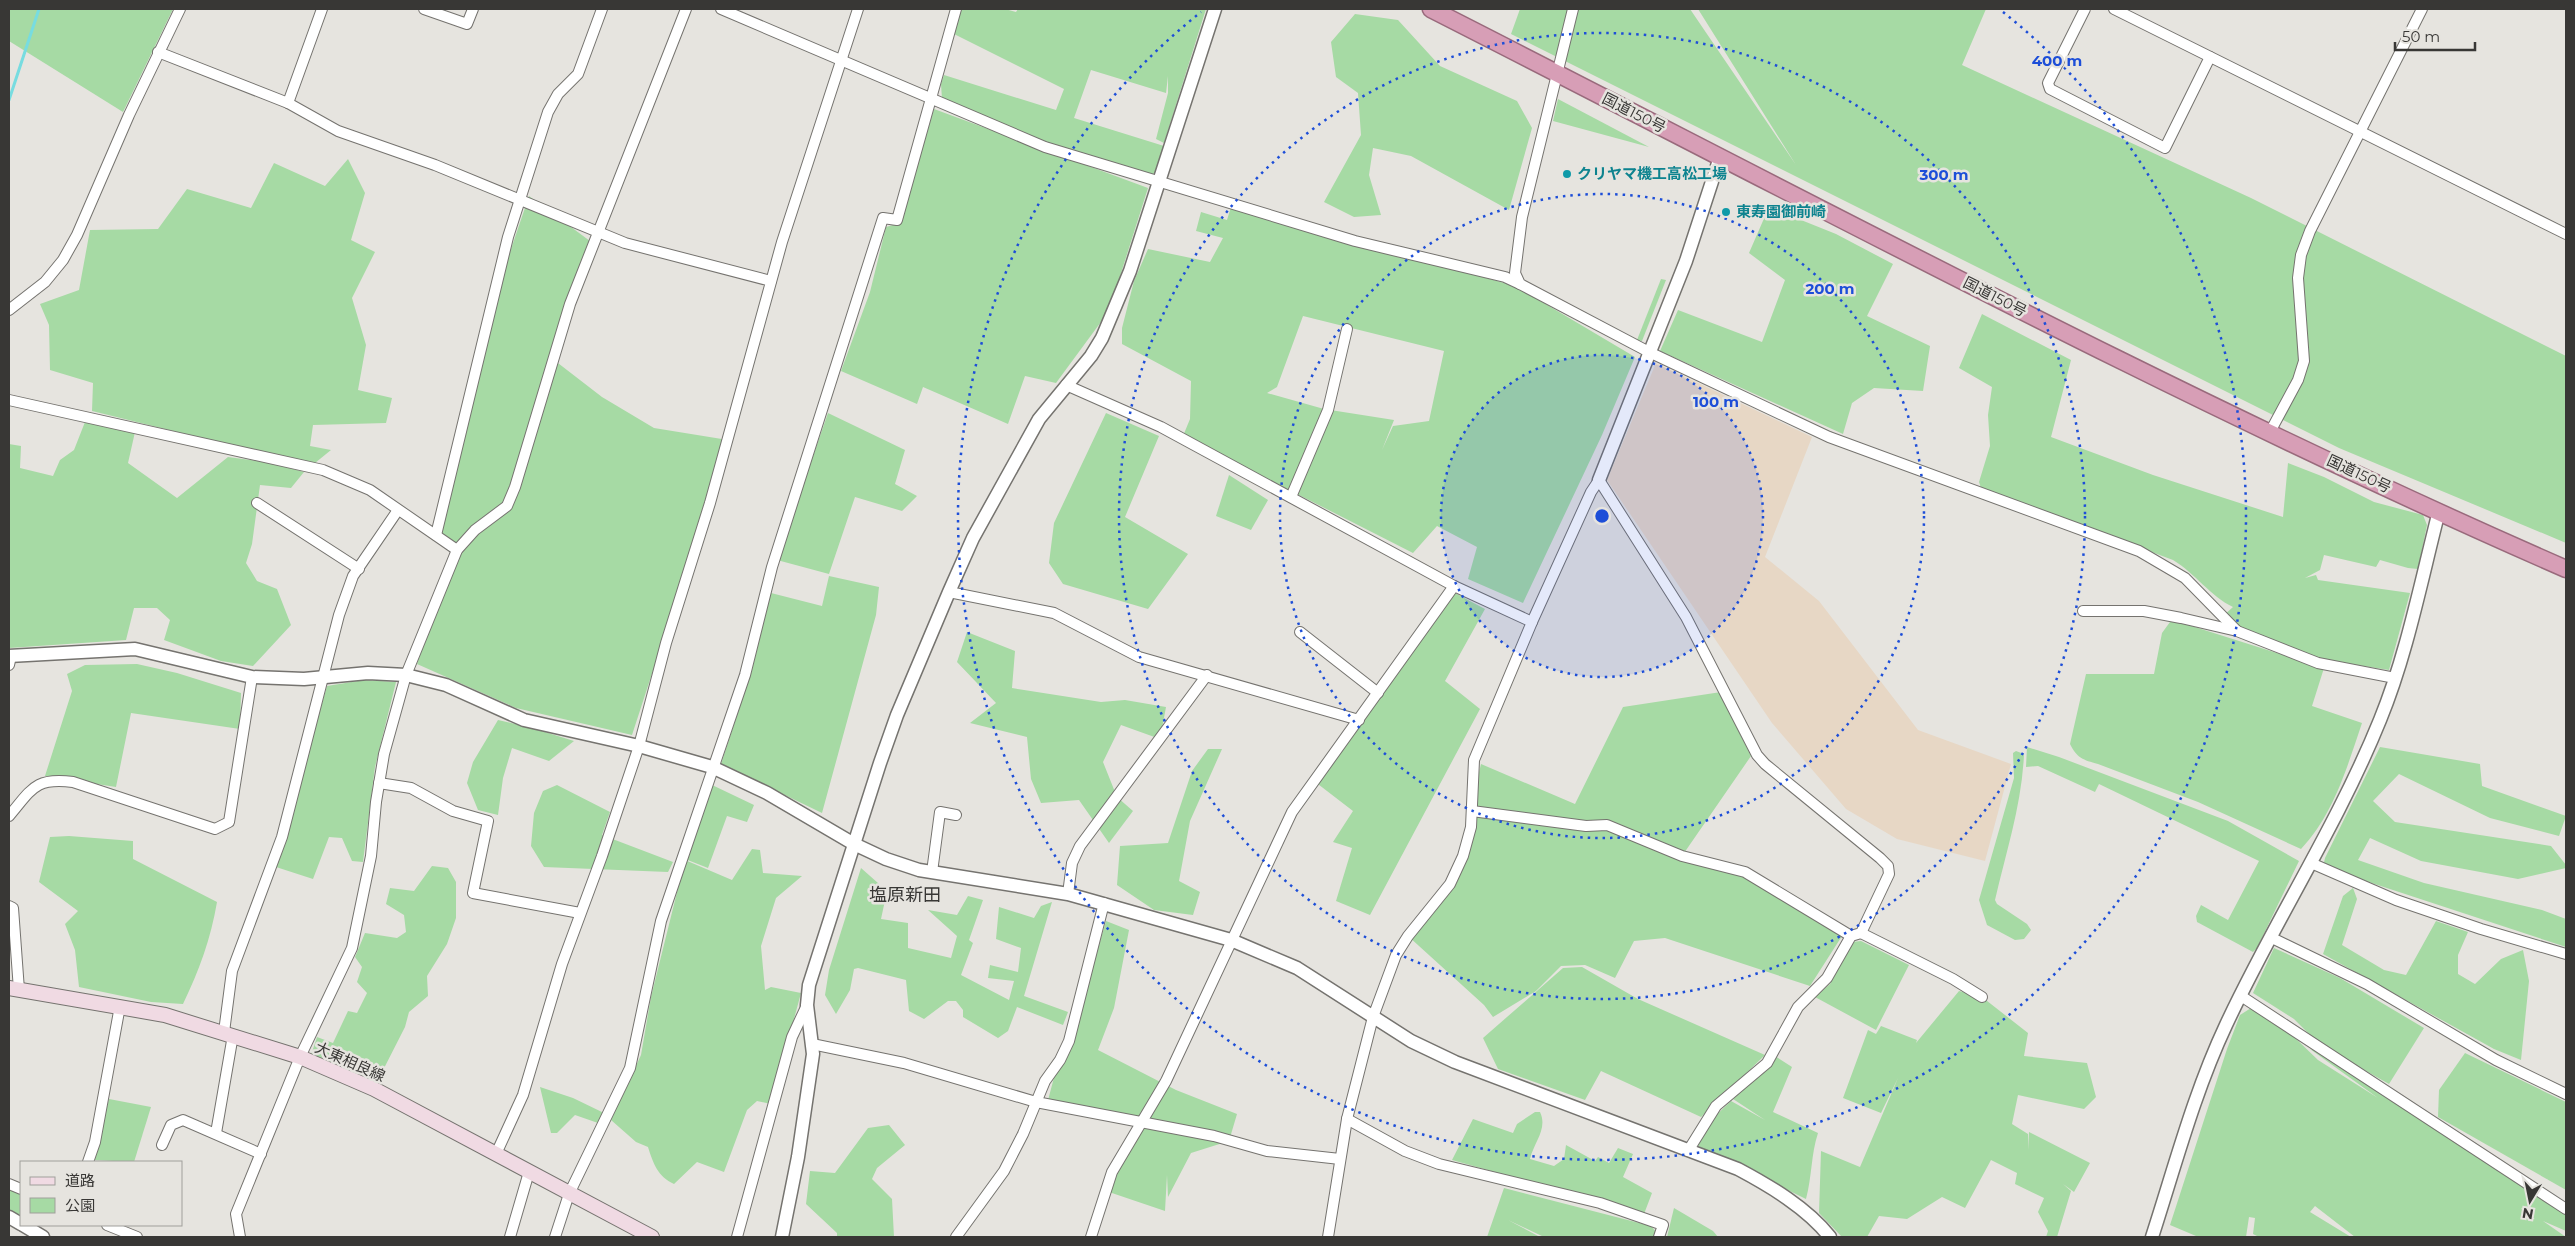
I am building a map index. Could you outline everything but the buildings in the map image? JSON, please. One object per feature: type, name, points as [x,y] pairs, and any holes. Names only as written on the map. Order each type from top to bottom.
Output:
[{"type":"highway","name":"国道150号","points":[[1431,9],[2153,377],[2439,512],[2566,569]]},
{"type":"main road","name":"大東相良線","points":[[14,989],[165,1015],[228,1033],[300,1057],[374,1089],[652,1237]]},
{"type":"street","points":[[9,310],[45,282],[63,260],[77,235],[158,52],[180,9]]},
{"type":"street","points":[[288,102],[322,9]]},
{"type":"street","points":[[424,9],[467,24],[473,9]]},
{"type":"street","points":[[436,535],[508,237],[548,112],[558,94],[578,74],[602,9]]},
{"type":"street","points":[[240,1237],[236,1214],[300,1057],[352,948],[371,856],[384,754],[406,675],[458,550],[475,530],[507,506],[510,500],[570,304],[686,9]]},
{"type":"street","points":[[721,9],[930,100],[1045,147],[1157,183],[1355,241],[1504,277],[1649,352],[1829,437],[2138,551],[2185,578],[2238,631]]},
{"type":"street","points":[[496,1154],[523,1095],[549,1004],[639,746],[666,643],[710,503],[771,281],[858,9]]},
{"type":"street","points":[[555,1237],[569,1194],[630,1068],[661,921],[712,767],[745,675],[772,567],[884,218],[897,220],[956,9]]},
{"type":"street","points":[[737,1237],[792,1037],[806,1005],[809,985],[854,844],[898,716],[973,538],[1039,419],[1091,356],[1113,314],[1130,271],[1215,9]]},
{"type":"street","points":[[1520,284],[1515,273],[1522,217],[1573,9]]},
{"type":"street","points":[[2085,9],[2048,84],[2050,89],[2165,148],[2210,57]]},
{"type":"street","points":[[2114,9],[2566,234]]},
{"type":"street","points":[[2270,432],[2298,380],[2304,361],[2298,278],[2301,255],[2310,231],[2422,9]]},
{"type":"street","points":[[158,52],[288,102],[338,131],[435,165],[599,231],[624,243],[668,256],[771,281]]},
{"type":"street","points":[[1328,1237],[1347,1119],[1373,1017],[1396,955],[1408,936],[1450,884],[1463,856],[1471,828],[1474,760],[1532,622],[1591,492],[1599,480],[1686,261],[1720,157]]},
{"type":"street","points":[[1291,498],[1328,410],[1347,329]]},
{"type":"street","points":[[1066,385],[1161,427],[1454,586],[1532,622]]},
{"type":"street","points":[[9,400],[323,470],[370,490],[458,550]]},
{"type":"street","points":[[1599,480],[1686,617],[1758,755],[1765,764],[1888,866],[1889,874],[1886,883],[1827,978],[1798,1007],[1767,1063],[1716,1106],[1688,1150]]},
{"type":"street","points":[[257,503],[359,569]]},
{"type":"street","points":[[216,1134],[228,1033],[232,971],[282,837],[325,677],[330,643],[339,615],[354,576],[398,510]]},
{"type":"street","points":[[2152,1237],[2202,1084],[2226,1025],[2359,770],[2394,678],[2439,512]]},
{"type":"street","points":[[1091,1237],[1112,1172],[1166,1080],[1292,812],[1454,586]]},
{"type":"street","points":[[949,592],[1054,612],[1139,657],[1359,720]]},
{"type":"street","points":[[2083,611],[2144,612],[2238,631],[2318,663],[2394,678]]},
{"type":"street","points":[[1300,632],[1378,693]]},
{"type":"street","points":[[10,659],[135,649],[252,677],[304,680],[368,673],[406,675],[446,684],[524,720],[639,746],[712,767],[767,793],[854,844],[886,859],[932,872],[1068,894],[1231,940],[1297,968],[1410,1041],[1455,1062],[1688,1150],[1759,1180],[1824,1235]]},
{"type":"street","points":[[1068,894],[1072,862],[1080,846],[1207,675]]},
{"type":"street","points":[[9,816],[36,785],[53,779],[73,782],[215,829],[229,822],[252,677]]},
{"type":"street","points":[[379,783],[412,788],[453,811],[488,821],[473,893],[580,913]]},
{"type":"street","points":[[1472,811],[1586,826],[1607,825],[1682,856],[1745,872],[1856,934],[1953,979],[1982,997]]},
{"type":"street","points":[[932,872],[940,812],[956,815]]},
{"type":"street","points":[[2310,863],[2396,900],[2481,929],[2566,954]]},
{"type":"street","points":[[956,1237],[1004,1171],[1023,1134],[1045,1082],[1060,1060],[1069,1041],[1081,986],[1104,903]]},
{"type":"street","points":[[9,906],[13,908],[14,989]]},
{"type":"street","points":[[2272,938],[2367,984],[2496,1060],[2566,1094]]},
{"type":"street","points":[[2241,996],[2566,1209]]},
{"type":"street","points":[[782,1237],[802,1129],[813,1054],[806,1005]]},
{"type":"street","points":[[88,1161],[95,1142],[120,1006]]},
{"type":"street","points":[[812,1044],[904,1063],[1036,1102],[1214,1136],[1267,1151],[1340,1159]]},
{"type":"street","points":[[1347,1119],[1405,1151],[1439,1164],[1600,1203],[1663,1225],[1659,1237]]},
{"type":"street","points":[[162,1145],[171,1125],[183,1120],[261,1154]]},
{"type":"street","points":[[510,1237],[529,1172]]},
{"type":"street","points":[[25,1226],[43,1237]]},
{"type":"street","points":[[110,1226],[137,1237]]},
{"type":"shaded area","points":[[1656,363],[1812,437],[1765,557],[1819,601],[1918,730],[2011,764],[1985,861],[1897,839],[1846,809],[1772,723],[1607,480]]},
{"type":"green space","points":[[9,9],[173,9],[123,112],[9,41]]},
{"type":"green space","points":[[960,9],[1005,9],[1016,12],[1018,9],[1206,9],[1164,143],[1156,139],[1168,93],[1168,76],[1166,93],[1091,70],[1074,118],[1164,146],[1155,173],[1148,176],[1049,145],[942,99],[941,84],[944,75],[1056,110],[1064,89],[954,34]]},
{"type":"green space","points":[[1520,9],[1690,9],[1796,165],[1698,9],[1986,9],[1962,65],[2251,198],[2566,356],[2566,543],[2339,448],[1511,34]]},
{"type":"green space","points":[[1355,14],[1398,20],[1440,66],[1517,101],[1532,128],[1509,210],[1411,156],[1373,148],[1369,175],[1381,215],[1354,217],[1324,202],[1361,135],[1358,93],[1336,77],[1331,42]]},
{"type":"green space","points":[[1558,99],[1649,147],[1553,121]]},
{"type":"green space","points":[[934,109],[1148,188],[1109,311],[1056,383],[1025,376],[1008,424],[923,387],[917,404],[841,371],[870,292],[886,227],[900,223]]},
{"type":"green space","points":[[348,159],[365,193],[351,240],[375,252],[352,298],[366,345],[358,390],[392,398],[386,423],[313,425],[310,446],[331,450],[315,463],[234,446],[92,411],[93,383],[50,370],[49,325],[40,304],[79,290],[90,230],[158,229],[187,189],[251,208],[274,163],[325,186]]},
{"type":"green space","points":[[529,196],[594,244],[554,360],[602,397],[654,428],[728,440],[632,735],[516,708],[417,664],[457,550],[436,535],[491,308]]},
{"type":"green space","points":[[1231,207],[1515,286],[1635,357],[1602,435],[1523,603],[1468,579],[1477,547],[1437,526],[1413,553],[1183,436],[1190,419],[1191,381],[1122,344],[1122,328],[1134,281],[1148,249],[1210,262],[1223,238],[1196,231],[1201,212],[1227,220]],"holes":[[[1303,316],[1444,351],[1429,421],[1393,426],[1382,450],[1394,420],[1324,409],[1267,393],[1277,387]]]},
{"type":"green space","points":[[1769,207],[1836,234],[1893,264],[1867,316],[1930,346],[1923,391],[1874,388],[1852,403],[1843,434],[1660,351],[1678,310],[1762,342],[1785,280],[1749,253]]},
{"type":"green space","points":[[1661,279],[1666,280],[1642,341],[1637,340]]},
{"type":"green space","points":[[1982,314],[2071,360],[2051,437],[2153,475],[2283,517],[2288,463],[2324,477],[2374,502],[2423,515],[2427,525],[2418,569],[2380,560],[2376,567],[2324,555],[2320,570],[2305,578],[2316,575],[2318,580],[2410,593],[2389,670],[2312,658],[2249,633],[2223,616],[2233,607],[2217,597],[2173,560],[1981,488],[1979,482],[1990,446],[1988,415],[1992,387],[1959,368]]},
{"type":"green space","points":[[828,413],[905,450],[895,484],[917,496],[902,511],[855,497],[829,574],[777,560]]},
{"type":"green space","points":[[1106,413],[1159,436],[1125,517],[1188,554],[1148,609],[1063,584],[1049,563],[1054,523]]},
{"type":"green space","points":[[85,422],[135,432],[128,463],[177,498],[228,457],[272,463],[304,472],[291,488],[260,485],[252,544],[246,563],[257,581],[277,589],[291,625],[253,666],[221,661],[164,640],[170,620],[157,608],[134,608],[126,640],[9,648],[9,444],[21,446],[20,468],[53,476],[60,460],[74,450]]},
{"type":"green space","points":[[1229,475],[1268,500],[1251,530],[1216,516]]},
{"type":"green space","points":[[829,576],[879,587],[876,615],[822,813],[721,764],[752,670],[771,593],[822,606]]},
{"type":"green space","points":[[1455,593],[1485,609],[1445,681],[1480,709],[1370,915],[1336,901],[1352,848],[1333,842],[1353,811],[1314,781]]},
{"type":"green space","points":[[2170,622],[2179,622],[2324,668],[2312,706],[2362,723],[2345,773],[2331,805],[2322,821],[2301,849],[2198,802],[2084,760],[2070,744],[2086,674],[2154,674],[2162,633]]},
{"type":"green space","points":[[967,632],[1015,651],[1012,688],[1101,702],[1125,700],[1166,707],[1160,739],[1121,725],[1103,762],[1117,797],[1133,811],[1109,843],[1079,800],[1041,803],[1031,779],[1027,737],[970,723],[996,703],[957,662]]},
{"type":"green space","points":[[137,664],[177,673],[241,693],[240,729],[131,713],[116,787],[45,776],[72,691],[67,674],[85,665]]},
{"type":"green space","points":[[364,680],[396,682],[375,767],[363,862],[352,861],[342,838],[329,837],[313,879],[276,867],[327,686]]},
{"type":"green space","points":[[1721,692],[1751,756],[1682,856],[1734,869],[1842,936],[1810,986],[1665,938],[1634,941],[1615,978],[1585,965],[1561,966],[1536,991],[1493,1017],[1484,1005],[1408,936],[1455,874],[1481,764],[1575,804],[1623,707]]},
{"type":"green space","points":[[498,720],[574,741],[549,761],[512,748],[503,778],[498,815],[478,810],[467,783],[473,762]]},
{"type":"green space","points":[[2027,747],[2059,757],[2228,821],[2299,861],[2257,948],[2253,952],[2197,922],[2196,916],[2201,905],[2228,920],[2259,861],[2099,784],[2095,792],[2038,766],[2026,767]]},
{"type":"green space","points":[[2380,747],[2480,764],[2482,786],[2566,816],[2559,836],[2490,818],[2399,774],[2373,801],[2395,822],[2551,846],[2566,865],[2566,868],[2518,879],[2421,861],[2370,838],[2358,860],[2424,883],[2542,910],[2566,919],[2566,947],[2323,867],[2325,858]]},
{"type":"green space","points":[[1208,749],[1222,749],[1190,821],[1179,881],[1200,892],[1193,915],[1154,910],[1117,885],[1120,846],[1168,843],[1192,771]]},
{"type":"green space","points":[[2016,751],[2024,754],[2023,773],[2013,828],[1995,900],[1997,904],[2027,924],[2031,930],[2024,939],[2015,940],[1987,925],[1979,900],[2014,778],[2013,753]]},
{"type":"green space","points":[[710,784],[754,805],[747,822],[727,816],[708,868],[685,859]]},
{"type":"green space","points":[[557,785],[610,812],[602,835],[673,862],[668,872],[544,867],[531,846],[534,813],[543,791]]},
{"type":"green space","points":[[69,836],[133,841],[133,859],[217,902],[204,954],[183,1004],[151,1002],[79,987],[75,950],[65,924],[78,911],[39,882],[50,837]]},
{"type":"green space","points":[[752,849],[760,850],[763,873],[802,876],[776,898],[761,946],[765,990],[771,987],[801,993],[771,1104],[757,1101],[747,1110],[724,1172],[697,1162],[674,1184],[660,1173],[654,1164],[648,1147],[636,1142],[611,1120],[641,1055],[651,997],[685,860],[732,880]]},
{"type":"green space","points":[[432,866],[448,868],[456,882],[456,918],[447,944],[427,976],[428,996],[409,1012],[405,1027],[377,1082],[366,1081],[349,1070],[311,1055],[317,1037],[333,1043],[348,1011],[357,1013],[367,993],[357,982],[362,967],[355,957],[365,933],[397,938],[406,932],[404,915],[386,904],[390,888],[414,891]]},
{"type":"green space","points":[[861,868],[887,891],[881,919],[908,923],[908,948],[951,958],[957,936],[928,910],[957,915],[968,896],[983,900],[969,940],[973,943],[961,975],[1009,1000],[1014,981],[988,978],[990,965],[1018,972],[1021,948],[996,939],[999,907],[1034,918],[1041,906],[1052,902],[1024,996],[1068,1012],[1063,1025],[1017,1007],[1008,1031],[998,1038],[963,1017],[963,1010],[956,1001],[948,1001],[924,1019],[909,1011],[906,980],[858,968],[854,969],[850,990],[836,1014],[825,995],[829,970]]},
{"type":"green space","points":[[2353,888],[2357,899],[2342,945],[2384,970],[2406,975],[2436,921],[2468,932],[2458,955],[2458,974],[2475,984],[2501,959],[2523,950],[2529,981],[2521,1060],[2494,1049],[2323,954],[2343,896]]},
{"type":"green space","points":[[1106,921],[1129,930],[1114,1008],[1098,1050],[1176,1090],[1237,1114],[1229,1141],[1191,1153],[1168,1197],[1167,1175],[1165,1211],[1106,1191],[1141,1122],[1047,1104],[1056,1070],[1077,1021]]},
{"type":"green space","points":[[1861,941],[1909,965],[1876,1030],[1815,997],[1830,984],[1852,942]]},
{"type":"green space","points":[[2274,948],[2340,978],[2424,1028],[2389,1084],[2320,1045],[2294,1019],[2253,993]]},
{"type":"green space","points":[[1582,967],[1638,999],[1765,1055],[1701,1117],[1601,1071],[1585,1100],[1498,1069],[1483,1038],[1563,968]]},
{"type":"green space","points":[[1959,991],[1982,997],[2028,1033],[2024,1056],[2087,1063],[2096,1097],[2084,1109],[2018,1095],[2012,1124],[2028,1134],[2028,1150],[2029,1132],[2090,1163],[2074,1192],[2063,1184],[2071,1191],[2057,1237],[2046,1237],[2048,1231],[2038,1212],[2044,1198],[2015,1184],[2017,1173],[1991,1160],[1965,1208],[1942,1197],[1907,1219],[1879,1216],[1867,1237],[1842,1237],[1819,1213],[1821,1151],[1860,1167],[1898,1078],[1881,1113],[1843,1098],[1868,1030],[1876,1034],[1881,1026],[1917,1040],[1916,1043]]},
{"type":"green space","points":[[2251,1008],[2291,1034],[2318,1060],[2378,1098],[2310,1049],[2335,1058],[2566,1213],[2566,1231],[2543,1221],[2566,1237],[2355,1237],[2315,1206],[2310,1212],[2351,1237],[2259,1237],[2253,1234],[2255,1218],[2249,1217],[2246,1237],[2195,1237],[2170,1225],[2227,1049],[2240,1015]]},
{"type":"green space","points":[[2465,1053],[2566,1102],[2566,1190],[2438,1117],[2439,1090]]},
{"type":"green space","points":[[1775,1056],[1792,1067],[1773,1112],[1818,1133],[1806,1199],[1698,1146],[1711,1120],[1731,1101],[1765,1120],[1733,1099],[1767,1069]]},
{"type":"green space","points":[[540,1087],[573,1098],[604,1113],[598,1123],[575,1115],[557,1133],[551,1133]]},
{"type":"green space","points":[[109,1099],[151,1107],[134,1161],[93,1160]]},
{"type":"green space","points":[[1535,1112],[1540,1112],[1542,1124],[1540,1136],[1530,1159],[1554,1166],[1564,1159],[1566,1145],[1595,1161],[1598,1157],[1609,1163],[1618,1148],[1633,1154],[1623,1177],[1652,1193],[1644,1214],[1452,1160],[1473,1119],[1513,1133],[1517,1124]]},
{"type":"green space","points":[[889,1125],[905,1145],[877,1168],[872,1179],[892,1199],[894,1237],[837,1237],[837,1233],[806,1204],[810,1171],[835,1173],[868,1128]]},
{"type":"green space","points":[[9,1180],[20,1194],[20,1215],[9,1213]]},
{"type":"green space","points":[[1504,1188],[1651,1226],[1656,1232],[1654,1237],[1544,1237],[1508,1220],[1540,1237],[1487,1237]]},
{"type":"green space","points":[[1674,1208],[1713,1231],[1718,1237],[1667,1237]]},
{"type":"waterway","points":[[9,100],[39,9]]},
{"type":"place","name":"クリヤマ機工高松工場","points":[[1567,174]]},
{"type":"place","name":"東寿園御前崎","points":[[1726,212]]},
{"type":"district","name":"塩原新田","points":[[905,895]]}]
